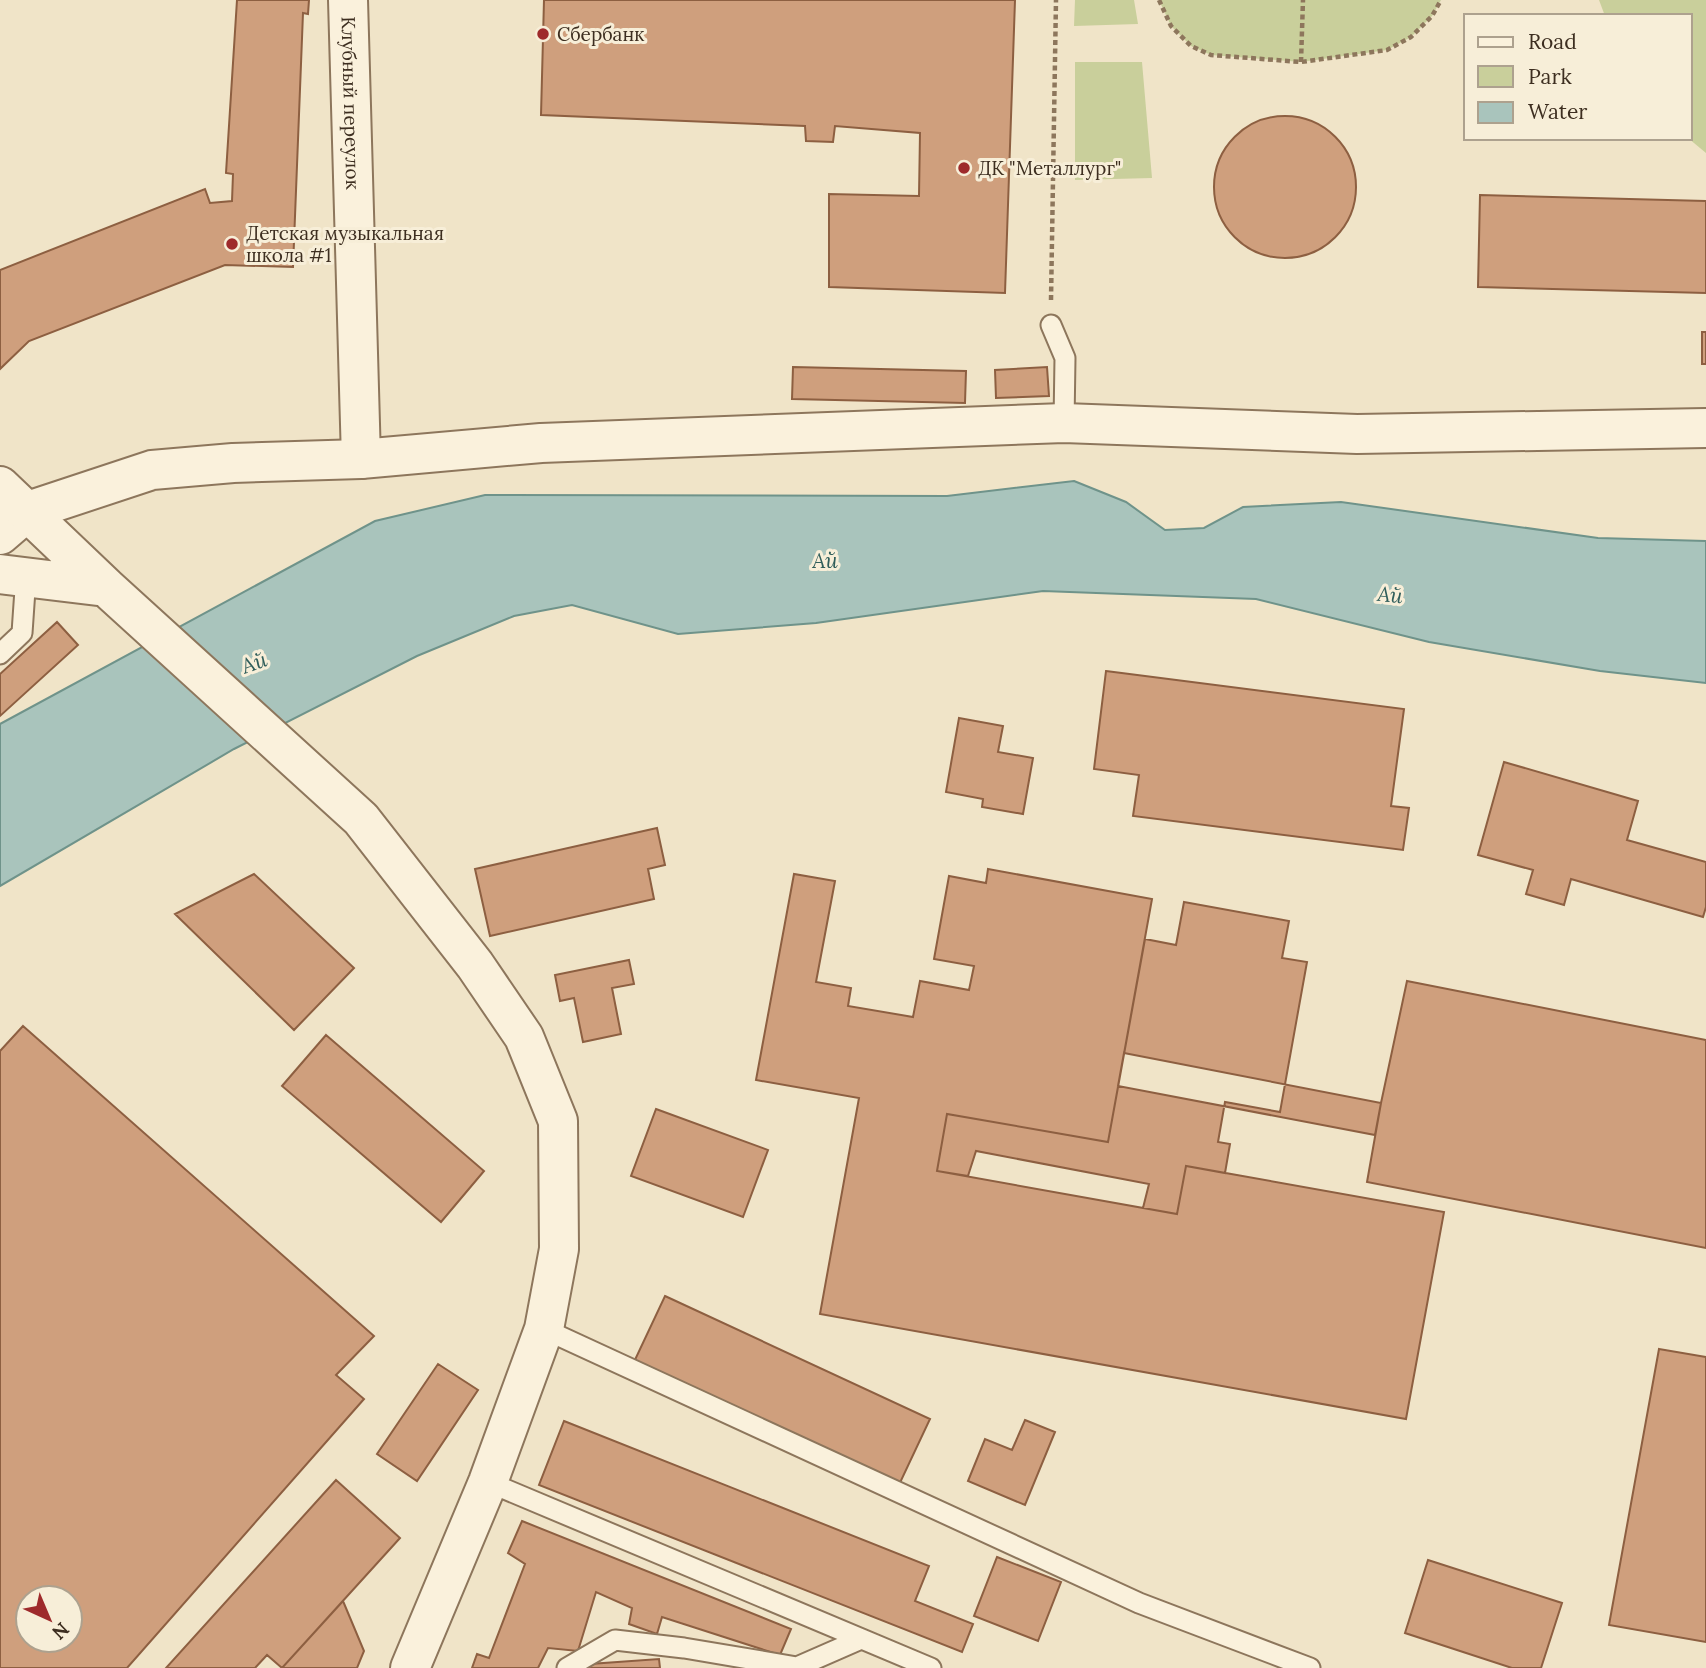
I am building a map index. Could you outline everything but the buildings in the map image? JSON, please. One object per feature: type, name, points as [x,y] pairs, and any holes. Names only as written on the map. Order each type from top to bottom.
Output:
[{"type":"street","name":"Клубный переулок","points":[[348,0],[361,459]]},
{"type":"street","points":[[14,523],[152,470],[233,463],[361,459],[541,443],[1064,423],[1357,434],[1706,428]]},
{"type":"street","points":[[0,486],[14,523],[117,597],[361,819],[475,965],[524,1037],[558,1121],[559,1249],[544,1329],[488,1482],[410,1668]]},
{"type":"street","points":[[13,575],[117,597]]},
{"type":"lane","points":[[1051,325],[1065,358],[1064,423]]},
{"type":"lane","points":[[0,654],[22,633],[13,575]]},
{"type":"lane","points":[[544,1329],[1139,1603],[1310,1668]]},
{"type":"lane","points":[[488,1482],[931,1668]]},
{"type":"lane","points":[[567,1668],[615,1640],[684,1658],[797,1667],[861,1639]]},
{"type":"path","points":[[1051,325],[1056,0]]},
{"type":"path","points":[[1159,0],[1171,26],[1191,46],[1211,55],[1301,62],[1387,50],[1411,37],[1432,16],[1441,0]]},
{"type":"path","points":[[1301,62],[1303,0]]},
{"type":"green space","points":[[1075,0],[1134,0],[1138,24],[1074,26]]},
{"type":"green space","points":[[1159,0],[1441,0],[1432,16],[1411,37],[1387,50],[1301,62],[1211,55],[1191,46],[1171,26]]},
{"type":"green space","points":[[1599,0],[1706,0],[1706,153],[1690,140],[1692,14],[1604,14]]},
{"type":"green space","points":[[1075,62],[1142,62],[1152,178],[1075,180]]},
{"type":"water","name":"Ай","points":[[1074,481],[1126,502],[1165,530],[1204,528],[1243,507],[1341,502],[1598,538],[1706,541],[1706,683],[1600,671],[1429,642],[1256,599],[1043,591],[816,623],[678,634],[572,605],[514,616],[417,656],[234,749],[0,886],[0,724],[375,521],[485,495],[947,496]]},
{"type":"place","name":"Сбербанк","points":[[543,34]]},
{"type":"place","name":"ДК \"Металлург\"","points":[[964,168]]},
{"type":"place","name":"Детская музыкальная школа #1","points":[[232,244]]}]
